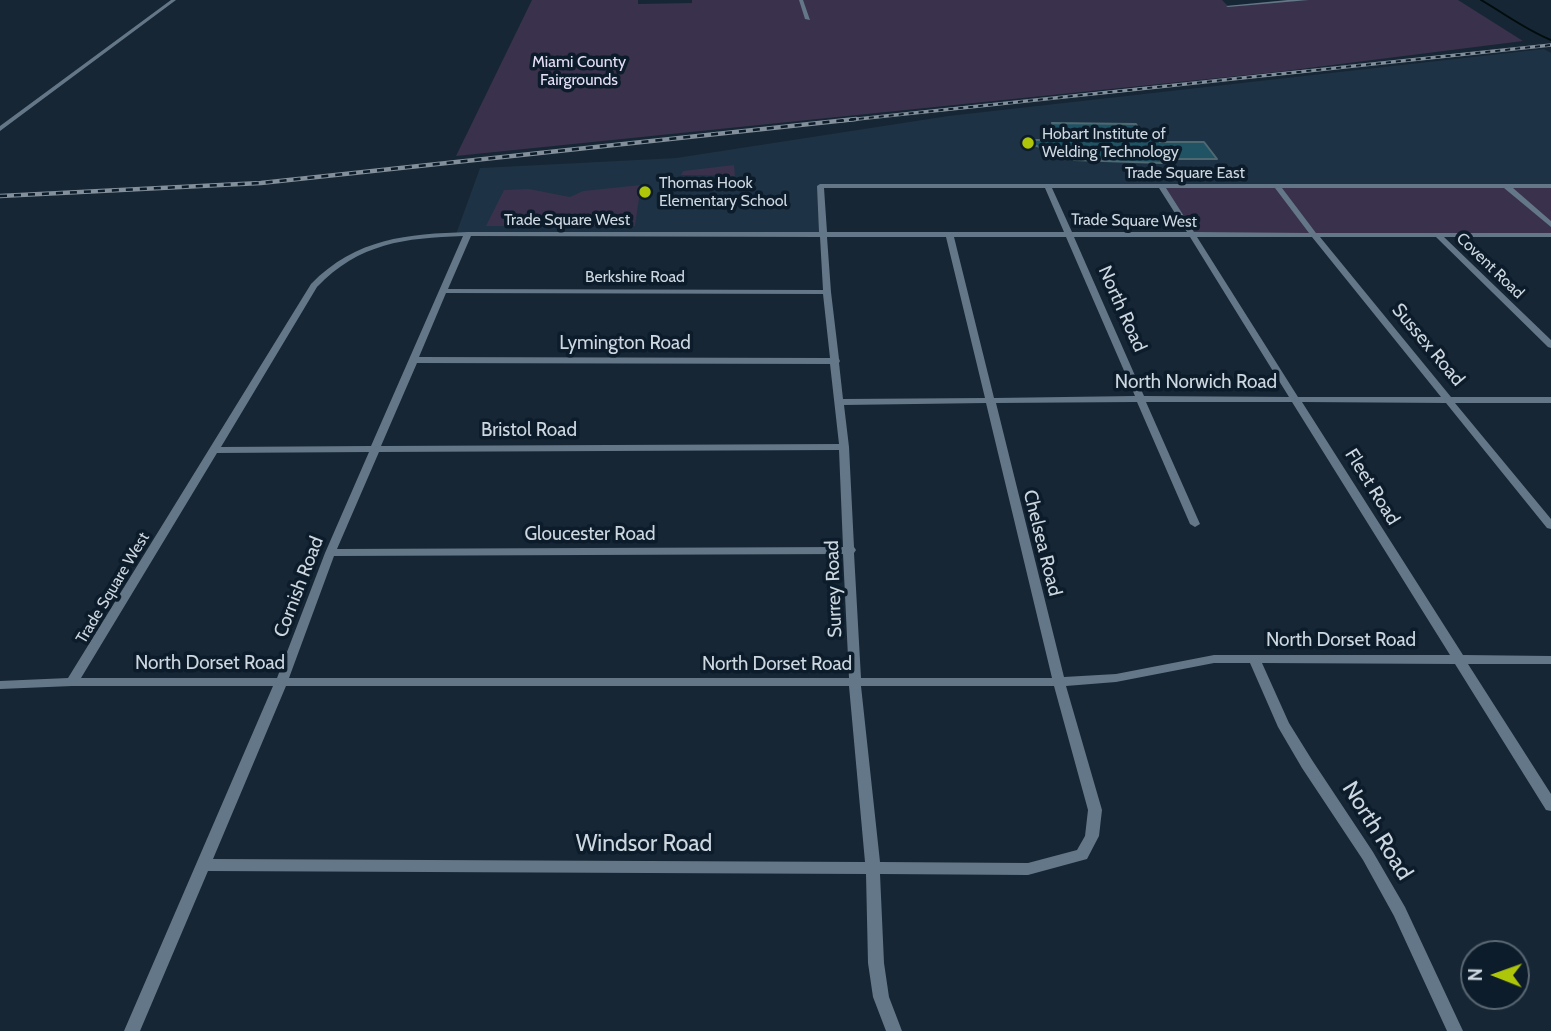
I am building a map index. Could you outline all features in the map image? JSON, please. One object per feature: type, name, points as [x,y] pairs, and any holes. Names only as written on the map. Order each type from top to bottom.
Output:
[{"type":"street","points":[[0,129],[174,0]]},
{"type":"street","points":[[801,0],[808,19]]},
{"type":"street","points":[[1228,6],[1307,0]]},
{"type":"street","name":"Trade Square East","points":[[820,186],[1551,186]]},
{"type":"street","name":"Surrey Road","points":[[820,186],[827,292],[844,447],[855,684],[873,867],[876,963],[881,997],[894,1031]]},
{"type":"street","name":"North Road","points":[[1048,186],[1195,524]]},
{"type":"street","points":[[1506,186],[1551,225]]},
{"type":"street","name":"Fleet Road","points":[[1162,187],[1551,806]]},
{"type":"street","name":"Sussex Road","points":[[1278,187],[1551,526]]},
{"type":"street","name":"Trade Square West","points":[[72,682],[310,292],[326,271],[351,255],[386,243],[415,237],[468,234],[1551,235]]},
{"type":"street","name":"Cornish Road","points":[[131,1031],[281,683],[330,552],[468,234]]},
{"type":"street","name":"Chelsea Road","points":[[950,236],[1059,682],[1095,810],[1092,836],[1082,855]]},
{"type":"street","name":"Covent Road","points":[[1439,236],[1551,345]]},
{"type":"street","name":"Berkshire Road","points":[[442,291],[827,292]]},
{"type":"street","name":"Lymington Road","points":[[414,360],[836,361]]},
{"type":"street","name":"North Norwich Road","points":[[840,402],[1141,399],[1551,400]]},
{"type":"street","name":"Bristol Road","points":[[214,450],[377,447],[844,447]]},
{"type":"street","name":"Gloucester Road","points":[[330,552],[850,550]]},
{"type":"street","name":"North Road","points":[[1254,659],[1283,724],[1368,856],[1400,912],[1455,1031]]},
{"type":"street","name":"North Dorset Road","points":[[0,685],[72,682],[1059,682],[1116,678],[1190,662],[1254,659],[1551,660]]},
{"type":"street","name":"Windsor Road","points":[[204,865],[1028,869],[1082,855]]},
{"type":"shaded area","points":[[1544,49],[1551,53],[1551,186],[820,186],[823,235],[456,234],[480,168],[676,158],[948,116]]},
{"type":"green space","name":"Miami County Fairgrounds","points":[[532,0],[638,0],[638,4],[692,3],[692,0],[1222,0],[1228,6],[1307,0],[1458,0],[1523,41],[1277,72],[456,156]]},
{"type":"green space","points":[[734,165],[735,176],[681,175],[683,171]]},
{"type":"green space","points":[[641,185],[635,226],[486,226],[504,190],[529,189],[570,197],[583,191]]},
{"type":"green space","points":[[1551,186],[1551,235],[1191,236],[1162,187]]},
{"type":"building","points":[[1052,123],[1136,124],[1146,139],[1158,139],[1160,142],[1204,142],[1217,159],[1160,159],[1162,163],[1074,160],[1067,152],[1048,152],[1047,149],[1026,143],[1026,140],[1060,140]]},
{"type":"waterway","points":[[1481,0],[1524,27],[1551,40]]},
{"type":"railway","points":[[839,121],[1551,45]]},
{"type":"railway","points":[[0,196],[261,183],[856,119]]},
{"type":"place","name":"Hobart Institute of Welding Technology","points":[[1028,143]]},
{"type":"place","name":"Thomas Hook Elementary School","points":[[645,192]]}]
